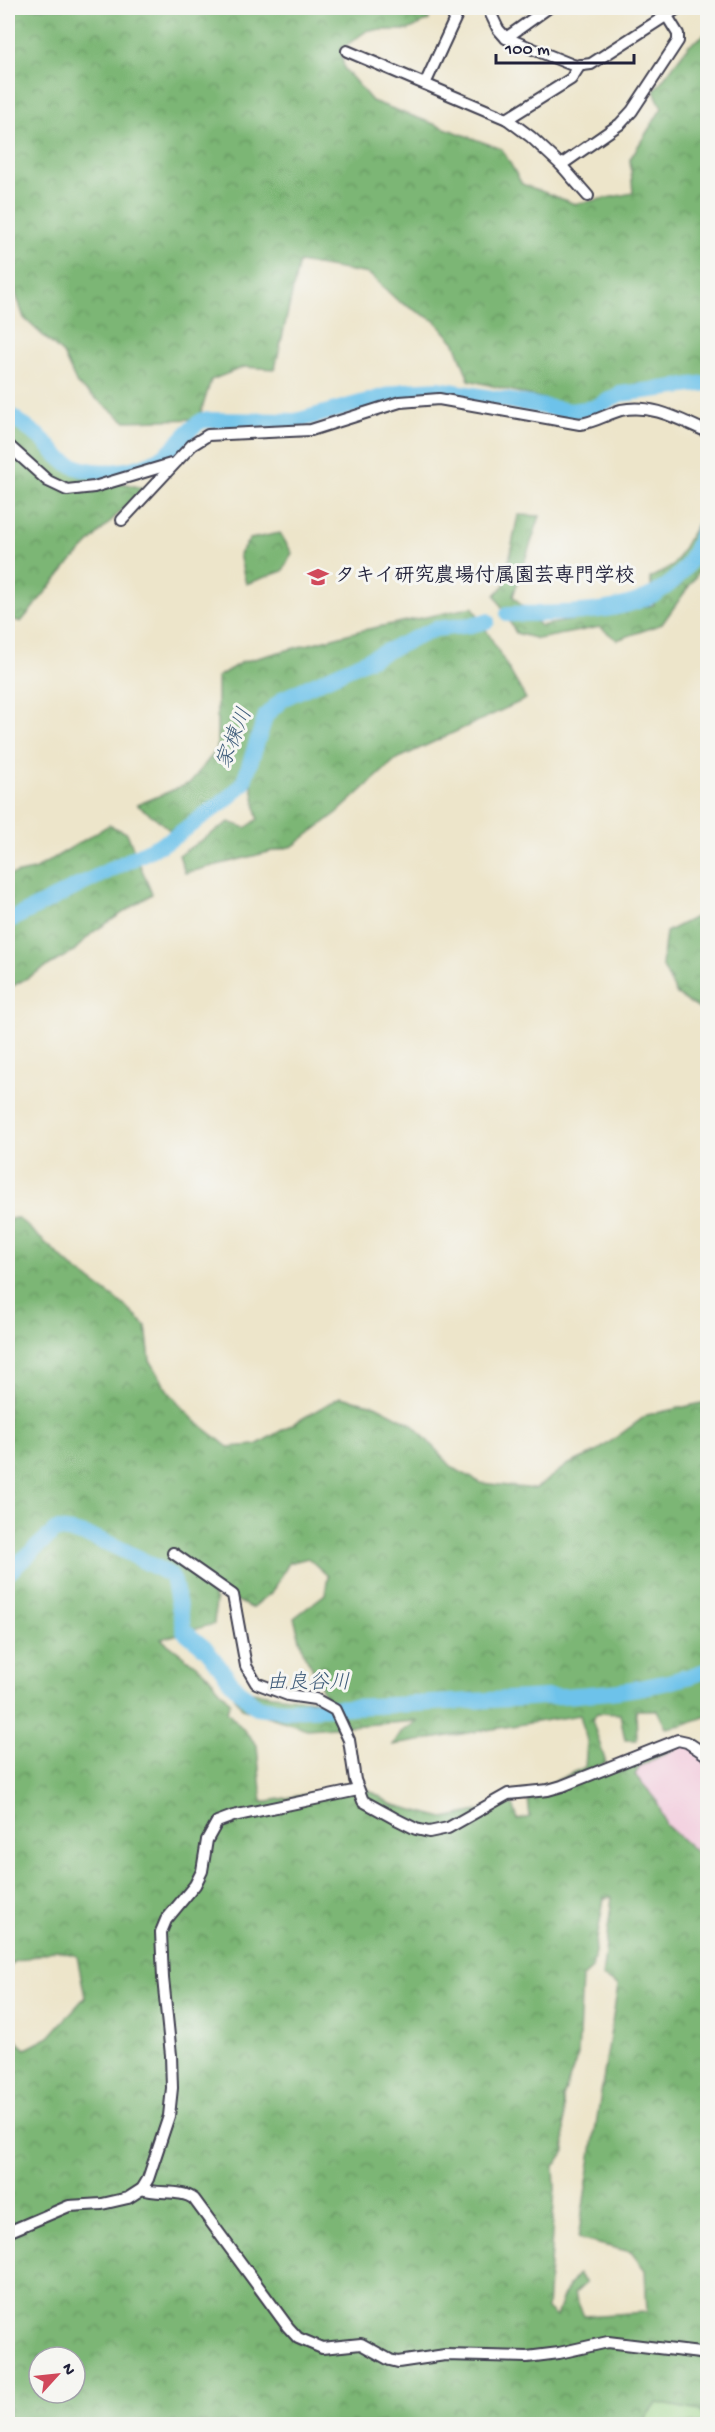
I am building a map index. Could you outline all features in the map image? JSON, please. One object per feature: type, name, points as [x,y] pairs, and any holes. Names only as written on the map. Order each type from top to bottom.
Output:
[{"type":"street","points":[[425,84],[460,8]]},
{"type":"street","points":[[488,8],[498,29],[506,38],[575,66],[591,64],[664,11],[678,8]]},
{"type":"street","points":[[506,38],[548,8]]},
{"type":"street","points":[[561,165],[620,124],[632,111],[678,41],[678,34],[664,11]]},
{"type":"street","points":[[347,51],[507,119],[531,137],[561,165],[588,196]]},
{"type":"street","points":[[507,119],[571,79],[580,65]]},
{"type":"street","points":[[122,520],[176,461],[199,439],[208,435],[311,430],[388,405],[418,399],[439,399],[580,423],[597,420],[617,411],[641,408],[656,410],[708,432]]},
{"type":"street","points":[[8,445],[48,481],[67,490],[94,487],[165,467],[176,461]]},
{"type":"street","points":[[173,1553],[234,1595],[246,1666],[256,1683],[288,1695],[315,1699],[334,1710],[349,1740],[358,1790],[363,1801],[416,1829],[429,1832],[442,1831],[508,1794],[524,1794],[562,1786],[678,1740],[687,1742],[708,1756]]},
{"type":"street","points":[[8,2232],[69,2206],[102,2204],[128,2198],[142,2190],[148,2180],[169,2116],[172,2088],[161,1932],[166,1920],[195,1885],[202,1871],[207,1840],[217,1822],[233,1816],[358,1790]]},
{"type":"street","points":[[142,2190],[189,2195],[195,2199],[288,2327],[298,2338],[322,2348],[361,2344],[398,2362],[445,2355],[527,2357],[608,2342],[708,2354]]},
{"type":"shaded area","points":[[678,1741],[707,1757],[707,1864],[665,1826],[620,1765]]},
{"type":"green space","points":[[8,8],[428,8],[429,20],[408,30],[368,30],[341,49],[344,68],[372,101],[502,149],[522,184],[575,204],[633,193],[630,159],[662,108],[654,91],[689,45],[707,33],[707,381],[650,391],[579,408],[469,380],[455,343],[435,321],[398,301],[369,274],[299,262],[275,369],[244,367],[211,380],[199,419],[125,421],[77,384],[63,354],[24,318],[8,271]]},
{"type":"green space","points":[[11,414],[80,473],[143,488],[69,564],[21,622],[8,618],[8,415]]},
{"type":"green space","points":[[707,476],[707,549],[697,575],[662,624],[617,640],[600,627],[538,639],[516,633],[495,595],[504,585],[518,515],[540,516],[513,596],[540,626],[654,605],[650,578],[673,566],[706,509],[697,491]]},
{"type":"green space","points":[[280,533],[292,553],[283,571],[246,584],[239,554],[250,539]]},
{"type":"green space","points":[[473,607],[526,699],[395,760],[337,813],[293,846],[185,873],[179,855],[229,822],[246,828],[258,819],[249,769],[215,805],[176,836],[137,805],[190,783],[217,749],[217,677],[242,662],[359,631]]},
{"type":"green space","points":[[109,825],[127,833],[152,894],[93,932],[74,951],[8,989],[8,875],[34,870]]},
{"type":"green space","points":[[707,911],[707,1014],[677,995],[662,965],[666,932]]},
{"type":"green space","points":[[18,1218],[72,1267],[124,1305],[146,1326],[150,1360],[168,1391],[194,1420],[228,1447],[256,1445],[340,1397],[375,1405],[412,1424],[453,1468],[481,1483],[535,1489],[567,1465],[596,1452],[647,1415],[707,1402],[707,1716],[666,1728],[657,1710],[636,1710],[637,1740],[625,1740],[620,1714],[597,1713],[592,1720],[606,1763],[543,1787],[585,1767],[587,1741],[580,1715],[393,1745],[401,1732],[418,1721],[307,1729],[242,1708],[234,1696],[245,1691],[326,1702],[319,1680],[304,1654],[294,1618],[325,1594],[328,1576],[308,1558],[289,1563],[272,1592],[252,1608],[205,1585],[216,1600],[214,1624],[161,1639],[205,1672],[230,1702],[227,1711],[257,1745],[262,1802],[362,1785],[391,1804],[444,1818],[513,1804],[518,1820],[530,1817],[528,1799],[549,1793],[679,1742],[678,1747],[640,1766],[635,1775],[656,1799],[666,1825],[707,1862],[707,2421],[699,2411],[657,2403],[640,2424],[8,2424],[8,2033],[26,2049],[49,2037],[85,1997],[77,1956],[56,1950],[14,1962],[8,1970],[8,1219]],"holes":[[[612,1897],[602,1977],[618,1985],[578,2239],[631,2252],[645,2270],[647,2312],[584,2316],[574,2294],[586,2283],[578,2274],[564,2294],[556,2317],[547,2309],[555,2188],[554,2167],[565,2151],[563,2097],[578,2055],[582,1978],[592,1969],[604,1898]]]},
{"type":"green space","points":[[652,2393],[707,2412],[707,2424],[613,2424]]},
{"type":"waterway","points":[[8,413],[41,438],[64,461],[87,470],[114,471],[140,467],[162,457],[203,420],[296,421],[404,391],[438,389],[570,411],[594,408],[620,394],[708,383]]},
{"type":"waterway","name":"家棟川","points":[[508,614],[604,609],[650,596],[669,584],[685,568],[708,517]]},
{"type":"waterway","name":"家棟川","points":[[8,921],[170,840],[227,799],[243,784],[266,715],[284,698],[435,629],[487,621]]},
{"type":"waterway","name":"由良谷川","points":[[8,1573],[56,1530],[101,1540],[170,1575],[174,1582],[184,1631],[207,1650],[231,1682],[256,1707],[285,1710],[610,1692],[659,1684],[708,1670]]},
{"type":"place","name":"タキイ研究農場付属園芸専門学校","points":[[318,577]]}]
